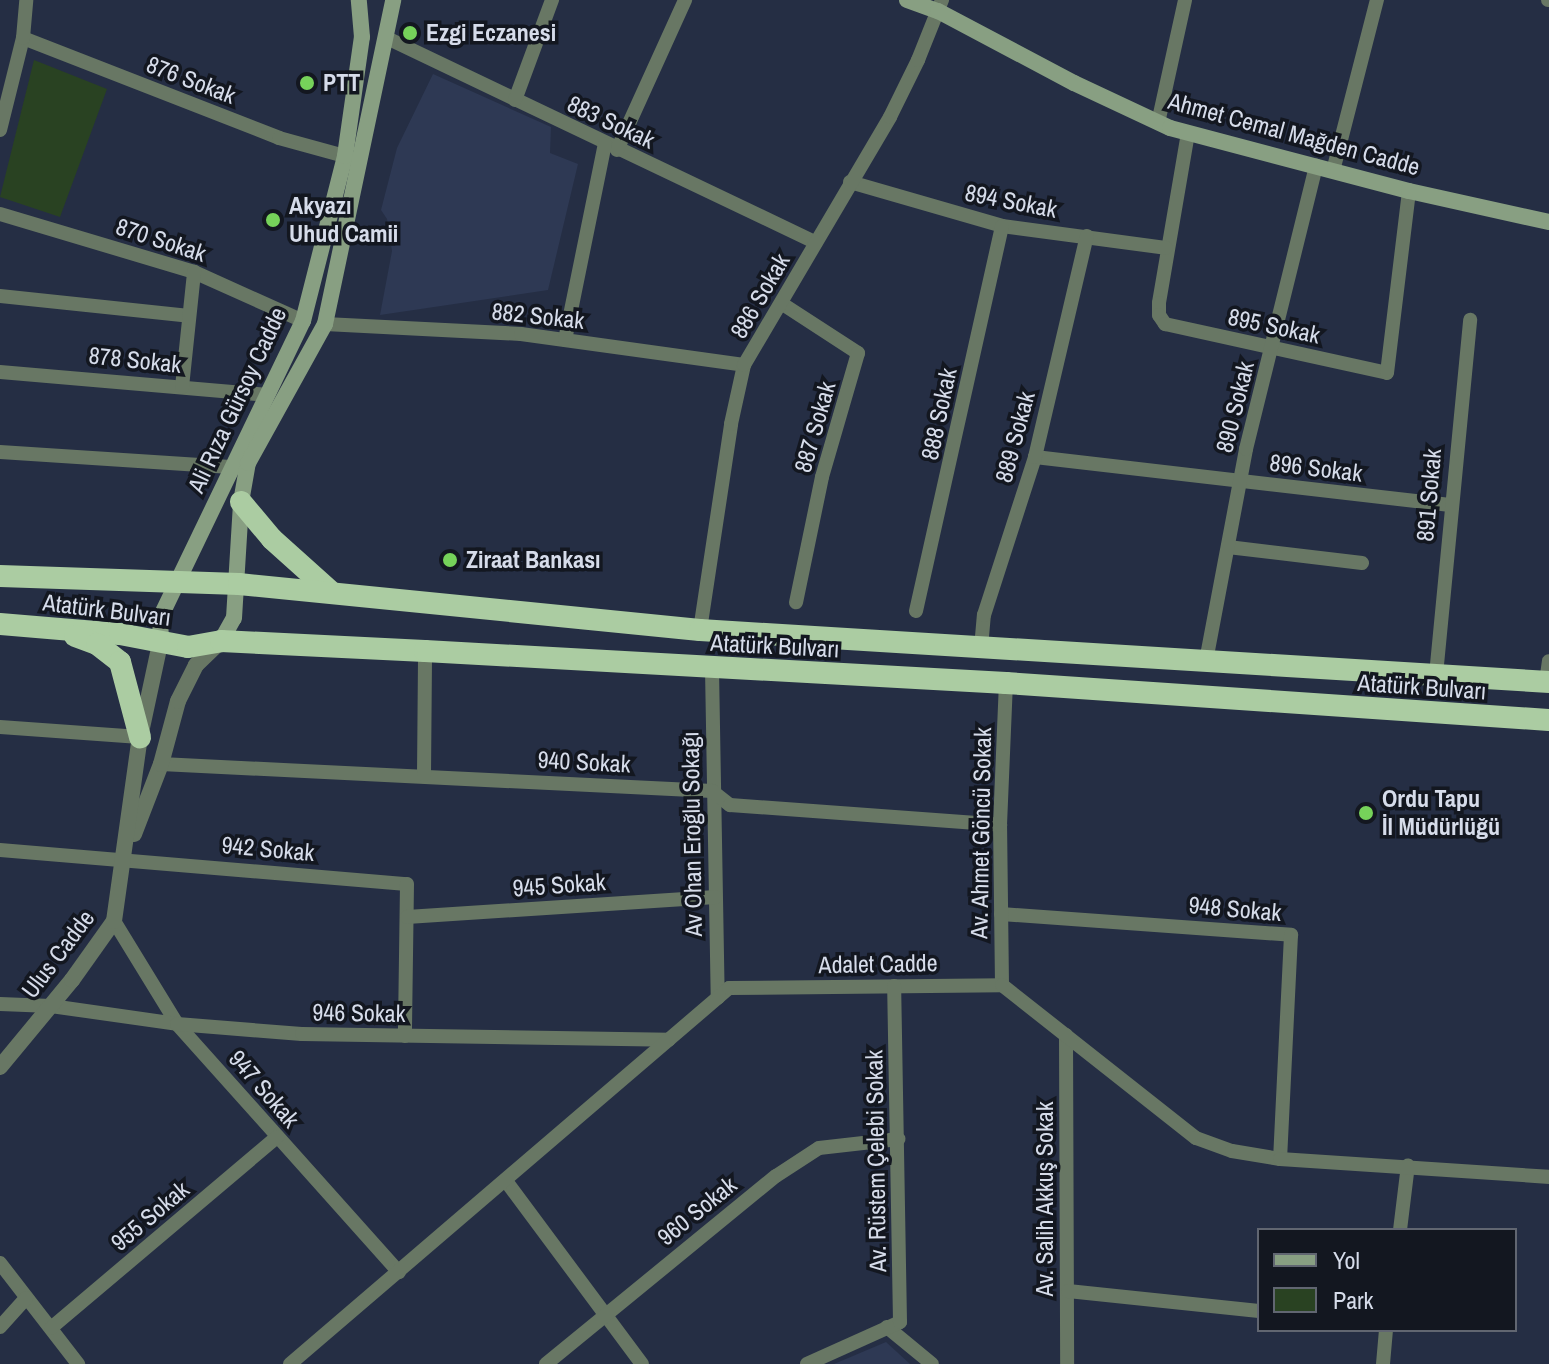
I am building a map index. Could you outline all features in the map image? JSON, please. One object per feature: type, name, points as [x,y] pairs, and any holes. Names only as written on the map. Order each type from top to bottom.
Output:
[{"type":"highway","points":[[241,502],[272,539],[331,592]]},
{"type":"highway","name":"Atatürk Bulvarı","points":[[0,576],[239,584],[700,630],[981,648],[1436,675],[1548,675]]},
{"type":"highway","name":"Atatürk Bulvarı","points":[[0,624],[161,639],[188,647],[221,641],[425,651],[1006,683],[1549,720]]},
{"type":"highway","points":[[51,627],[97,644],[120,662],[140,737]]},
{"type":"main road","name":"Ali Rıza Gürsoy Cadde","points":[[161,639],[160,618],[303,321],[345,156],[362,37],[359,0]]},
{"type":"main road","name":"Ali Rıza Gürsoy Cadde","points":[[221,641],[234,618],[239,584],[241,502],[248,463],[325,324],[393,0]]},
{"type":"main road","name":"Ahmet Cemal Mağden Cadde","points":[[907,0],[940,5],[1074,83],[1158,123],[1409,191],[1549,222]]},
{"type":"street","points":[[0,130],[23,38],[26,0]]},
{"type":"street","points":[[515,100],[552,0]]},
{"type":"street","points":[[565,340],[611,147],[685,0]]},
{"type":"street","points":[[1158,123],[1185,0]]},
{"type":"street","points":[[1333,171],[1377,0]]},
{"type":"street","name":"886 Sokak","points":[[700,630],[731,424],[744,365],[890,117],[940,5]]},
{"type":"street","name":"876 Sokak","points":[[23,38],[279,138],[345,156]]},
{"type":"street","name":"883 Sokak","points":[[387,38],[816,243]]},
{"type":"street","name":"895 Sokak","points":[[1188,133],[1159,303],[1159,315],[1165,324],[1387,373],[1409,191]]},
{"type":"street","name":"890 Sokak","points":[[1206,661],[1240,481],[1316,166]]},
{"type":"street","name":"894 Sokak","points":[[850,182],[1002,226],[1166,248]]},
{"type":"street","name":"870 Sokak","points":[[0,214],[194,272],[303,321]]},
{"type":"street","name":"888 Sokak","points":[[916,611],[1002,226]]},
{"type":"street","name":"889 Sokak","points":[[981,648],[984,615],[1035,457],[1087,236]]},
{"type":"street","points":[[182,387],[194,272]]},
{"type":"street","points":[[0,296],[189,316]]},
{"type":"street","name":"887 Sokak","points":[[781,303],[858,353],[822,477],[796,602]]},
{"type":"street","name":"891 Sokak","points":[[1436,675],[1470,320]]},
{"type":"street","name":"882 Sokak","points":[[325,324],[521,334],[744,365]]},
{"type":"street","name":"878 Sokak","points":[[0,372],[266,395]]},
{"type":"street","points":[[0,452],[231,467]]},
{"type":"street","name":"896 Sokak","points":[[1035,457],[1450,505]]},
{"type":"street","points":[[1228,547],[1362,563]]},
{"type":"street","name":"Ulus Cadde","points":[[0,1067],[51,1006],[114,921],[140,737],[161,639]]},
{"type":"street","name":"Ulus Cadde","points":[[125,858],[161,764],[184,689],[196,665],[221,641]]},
{"type":"street","points":[[424,774],[425,651]]},
{"type":"street","name":"Av Ohan Eroğlu Sokağı","points":[[712,669],[718,998]]},
{"type":"street","name":"Av. Ahmet Göncü Sokak","points":[[1002,985],[1000,825],[1006,683]]},
{"type":"street","points":[[0,727],[140,737]]},
{"type":"street","name":"940 Sokak","points":[[161,764],[424,774],[712,791],[730,805],[1000,825]]},
{"type":"street","name":"942 Sokak","points":[[0,850],[125,858],[407,884],[407,917]]},
{"type":"street","name":"945 Sokak","points":[[407,917],[715,897]]},
{"type":"street","name":"948 Sokak","points":[[1001,914],[1291,935],[1280,1159]]},
{"type":"street","points":[[405,1036],[407,917]]},
{"type":"street","name":"947 Sokak","points":[[114,921],[177,1024],[399,1272]]},
{"type":"street","points":[[1002,985],[1196,1138],[1232,1151],[1280,1159],[1408,1165],[1549,1177]]},
{"type":"street","name":"Adalet Cadde","points":[[290,1364],[729,988],[1002,985]]},
{"type":"street","name":"Av. Rüstem Çelebi Sokak","points":[[887,1327],[900,1322],[894,986]]},
{"type":"street","name":"946 Sokak","points":[[0,1004],[51,1006],[177,1024],[302,1034],[669,1040]]},
{"type":"street","name":"Av. Salih Akkuş Sokak","points":[[1066,1035],[1067,1364]]},
{"type":"street","name":"955 Sokak","points":[[51,1328],[277,1137]]},
{"type":"street","name":"960 Sokak","points":[[546,1364],[605,1312],[776,1176],[819,1148],[898,1139]]},
{"type":"street","points":[[1400,1228],[1408,1165]]},
{"type":"street","points":[[506,1181],[642,1364]]},
{"type":"street","points":[[0,1263],[78,1364]]},
{"type":"street","points":[[1068,1291],[1257,1311]]},
{"type":"street","points":[[0,1327],[26,1298]]},
{"type":"street","points":[[807,1364],[887,1327],[932,1364]]},
{"type":"street","points":[[1383,1364],[1386,1332]]},
{"type":"shaded area","points":[[433,74],[551,127],[550,153],[578,164],[548,290],[380,315],[392,251],[387,219],[381,210],[397,148]]},
{"type":"shaded area","points":[[886,1342],[910,1364],[834,1364]]},
{"type":"green space","points":[[34,60],[107,89],[60,217],[0,197]]},
{"type":"place","name":"Ezgi Eczanesi","points":[[410,33]]},
{"type":"place","name":"PTT","points":[[307,83]]},
{"type":"place","name":"Akyazı Uhud Camii","points":[[273,220]]},
{"type":"place","name":"Ziraat Bankası","points":[[450,560]]},
{"type":"place","name":"Ordu Tapu İl Müdürlüğü","points":[[1366,813]]}]
